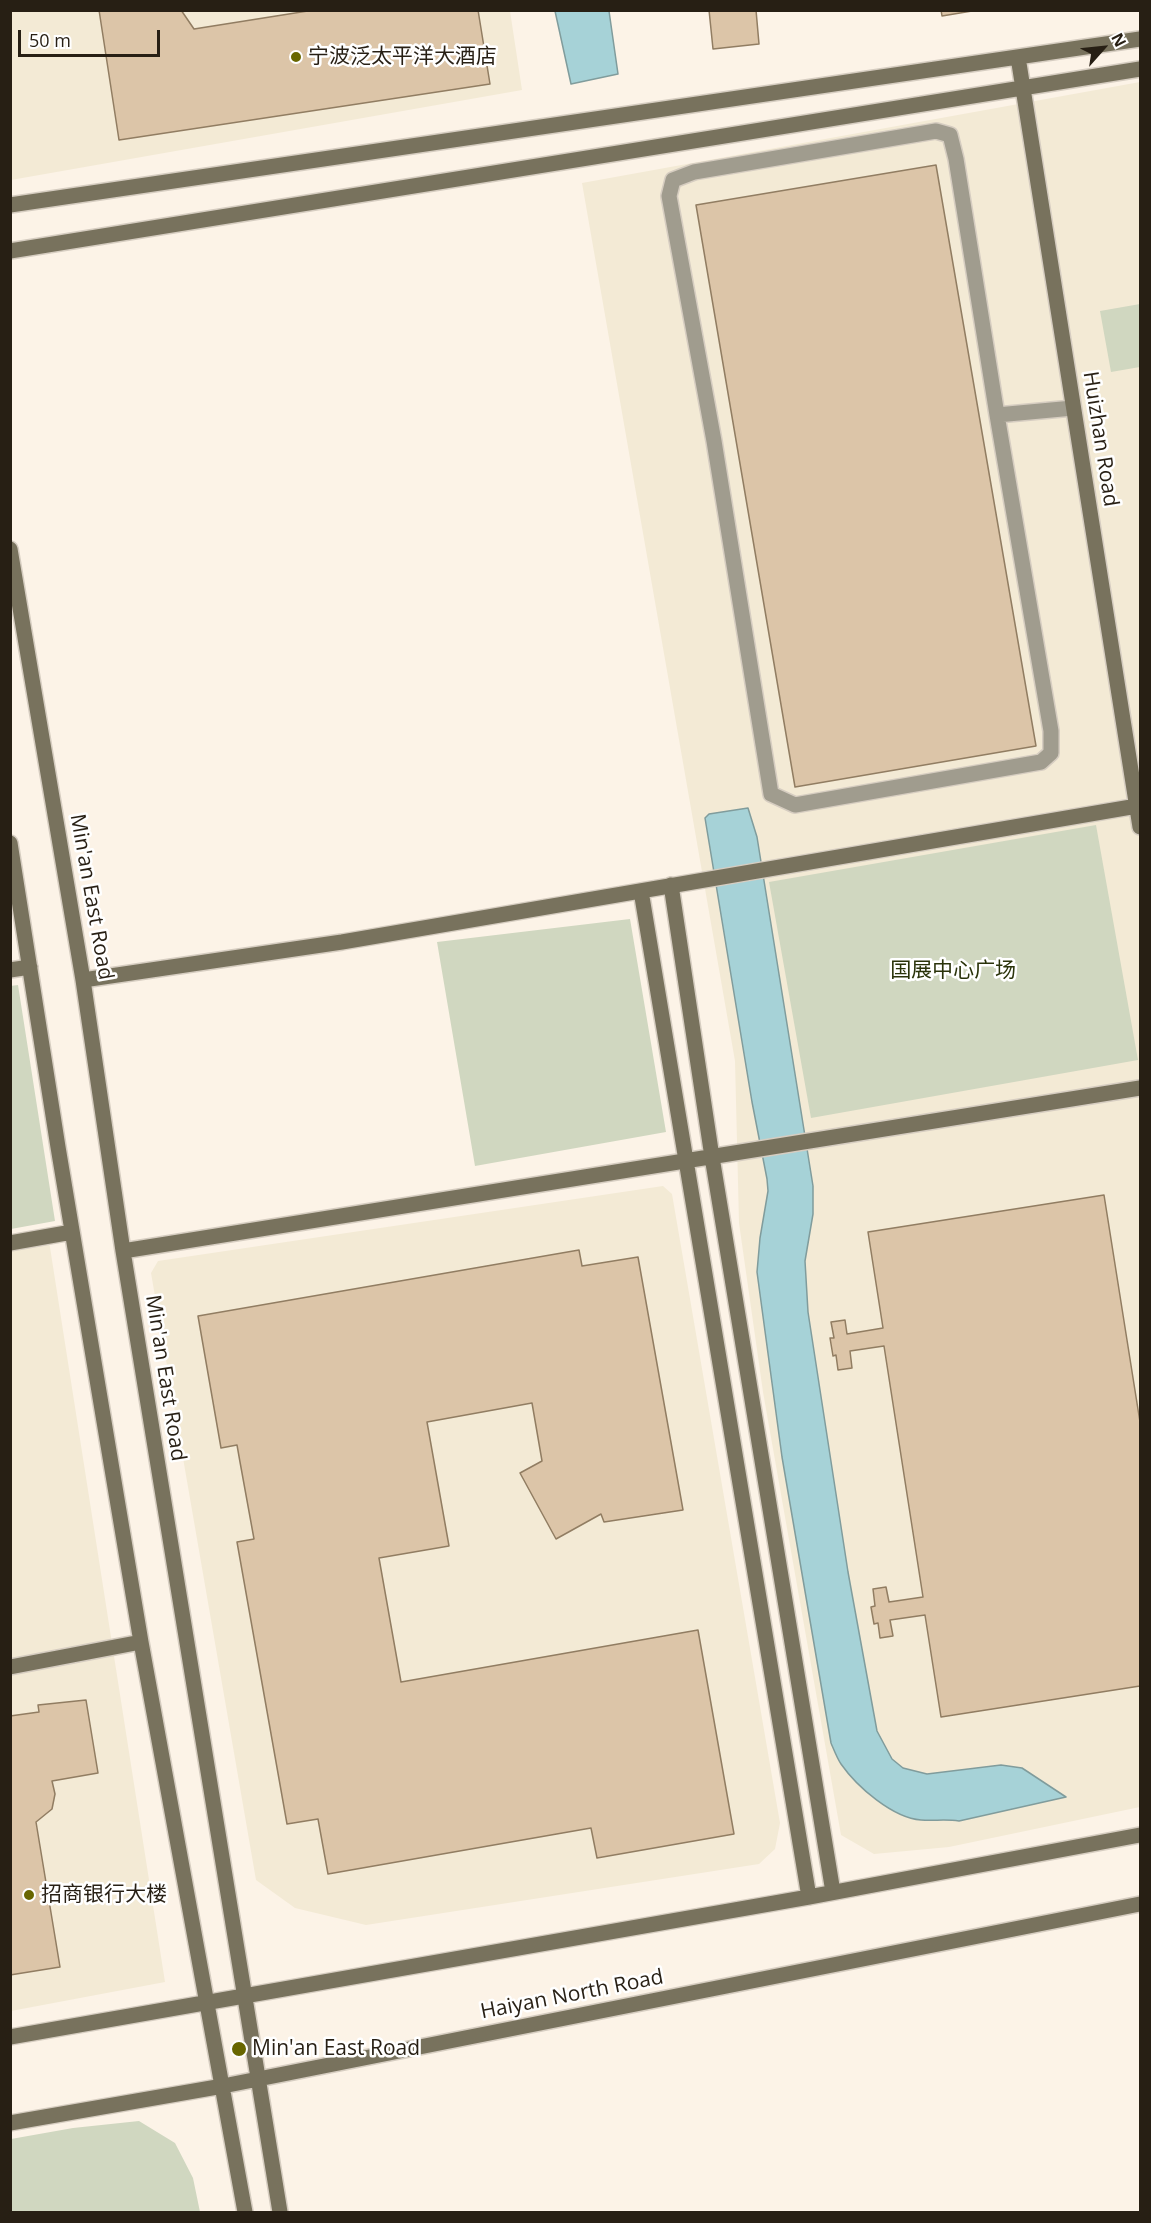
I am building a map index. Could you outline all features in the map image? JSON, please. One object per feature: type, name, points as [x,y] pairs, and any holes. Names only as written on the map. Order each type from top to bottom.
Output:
[{"type":"street","points":[[10,205],[1140,39]]},
{"type":"street","name":"Huizhan Road","points":[[1018,57],[1140,827]]},
{"type":"street","points":[[10,251],[1140,69]]},
{"type":"street","points":[[936,131],[950,135],[956,159],[997,415],[1051,731],[1051,753],[1041,762],[795,805],[771,794],[714,441],[669,196],[673,180],[694,172],[936,131]]},
{"type":"street","points":[[997,415],[1073,408]]},
{"type":"street","name":"Min'an East Road","points":[[10,549],[83,980],[123,1251],[280,2212]]},
{"type":"street","points":[[83,980],[342,942],[1137,806]]},
{"type":"street","points":[[10,843],[58,1147],[141,1642],[245,2212]]},
{"type":"street","points":[[671,885],[712,1157],[834,1892]]},
{"type":"street","points":[[641,891],[809,1897]]},
{"type":"street","points":[[10,970],[30,967]]},
{"type":"street","points":[[123,1251],[1140,1088]]},
{"type":"street","points":[[10,1243],[72,1232]]},
{"type":"street","points":[[10,1667],[141,1642]]},
{"type":"street","points":[[10,2037],[809,1897],[1140,1834]]},
{"type":"street","name":"Haiyan North Road","points":[[10,2123],[223,2086],[1140,1904]]},
{"type":"shaded area","points":[[11,11],[510,11],[522,90],[11,180]]},
{"type":"shaded area","points":[[1140,82],[1140,1807],[949,1847],[874,1854],[841,1835],[763,1392],[739,1223],[735,1061],[582,183]]},
{"type":"shaded area","points":[[663,1186],[672,1194],[780,1823],[775,1849],[759,1864],[366,1925],[295,1908],[256,1880],[151,1273],[158,1261]]},
{"type":"shaded area","points":[[49,1241],[165,1982],[11,2011],[11,1249]]},
{"type":"green space","points":[[1140,304],[1140,367],[1111,372],[1100,311]]},
{"type":"green space","name":"国展中心广场","points":[[1096,825],[1138,1060],[811,1118],[769,882]]},
{"type":"green space","points":[[630,919],[666,1132],[475,1166],[437,942]]},
{"type":"green space","points":[[18,985],[55,1221],[11,1229],[10,986]]},
{"type":"green space","points":[[139,2121],[175,2143],[193,2178],[200,2212],[11,2212],[11,2139],[73,2128]]},
{"type":"water","points":[[555,11],[609,11],[618,74],[571,84]]},
{"type":"water","points":[[748,808],[757,837],[813,1186],[813,1214],[805,1261],[808,1312],[848,1572],[877,1731],[892,1759],[903,1768],[927,1774],[1001,1765],[1022,1768],[1066,1797],[959,1821],[910,1818],[876,1800],[856,1782],[841,1764],[831,1743],[782,1457],[757,1272],[768,1191],[767,1179],[705,818],[709,814]]},
{"type":"building","name":"宁波泛太平洋大酒店","points":[[99,10],[181,10],[194,29],[314,10],[478,10],[490,84],[119,140]]},
{"type":"building","points":[[709,10],[756,10],[759,44],[713,49]]},
{"type":"building","points":[[941,10],[978,10],[942,16]]},
{"type":"building","points":[[936,165],[1036,746],[795,787],[696,205]]},
{"type":"building","points":[[1104,1195],[1140,1422],[1140,1686],[941,1717],[925,1615],[890,1620],[893,1636],[880,1638],[878,1623],[874,1624],[871,1607],[875,1606],[873,1589],[886,1587],[889,1602],[923,1597],[884,1346],[850,1351],[852,1368],[838,1370],[830,1338],[834,1338],[831,1322],[845,1320],[847,1334],[883,1328],[868,1232]]},
{"type":"building","points":[[579,1250],[582,1266],[638,1257],[683,1510],[604,1522],[601,1514],[556,1539],[520,1473],[542,1461],[532,1403],[427,1422],[449,1546],[379,1558],[401,1682],[698,1630],[734,1834],[597,1858],[591,1828],[328,1874],[318,1819],[287,1824],[237,1542],[254,1539],[237,1445],[221,1448],[198,1316]]},
{"type":"building","name":"招商银行大楼","points":[[86,1700],[98,1773],[52,1781],[55,1794],[52,1809],[36,1822],[60,1967],[10,1975],[10,1716],[39,1712],[38,1705]]},
{"type":"place","name":"宁波泛太平洋大酒店","points":[[296,57]]},
{"type":"place","name":"招商银行大楼","points":[[29,1895]]},
{"type":"place","name":"Min'an East Road","points":[[239,2049]]}]
